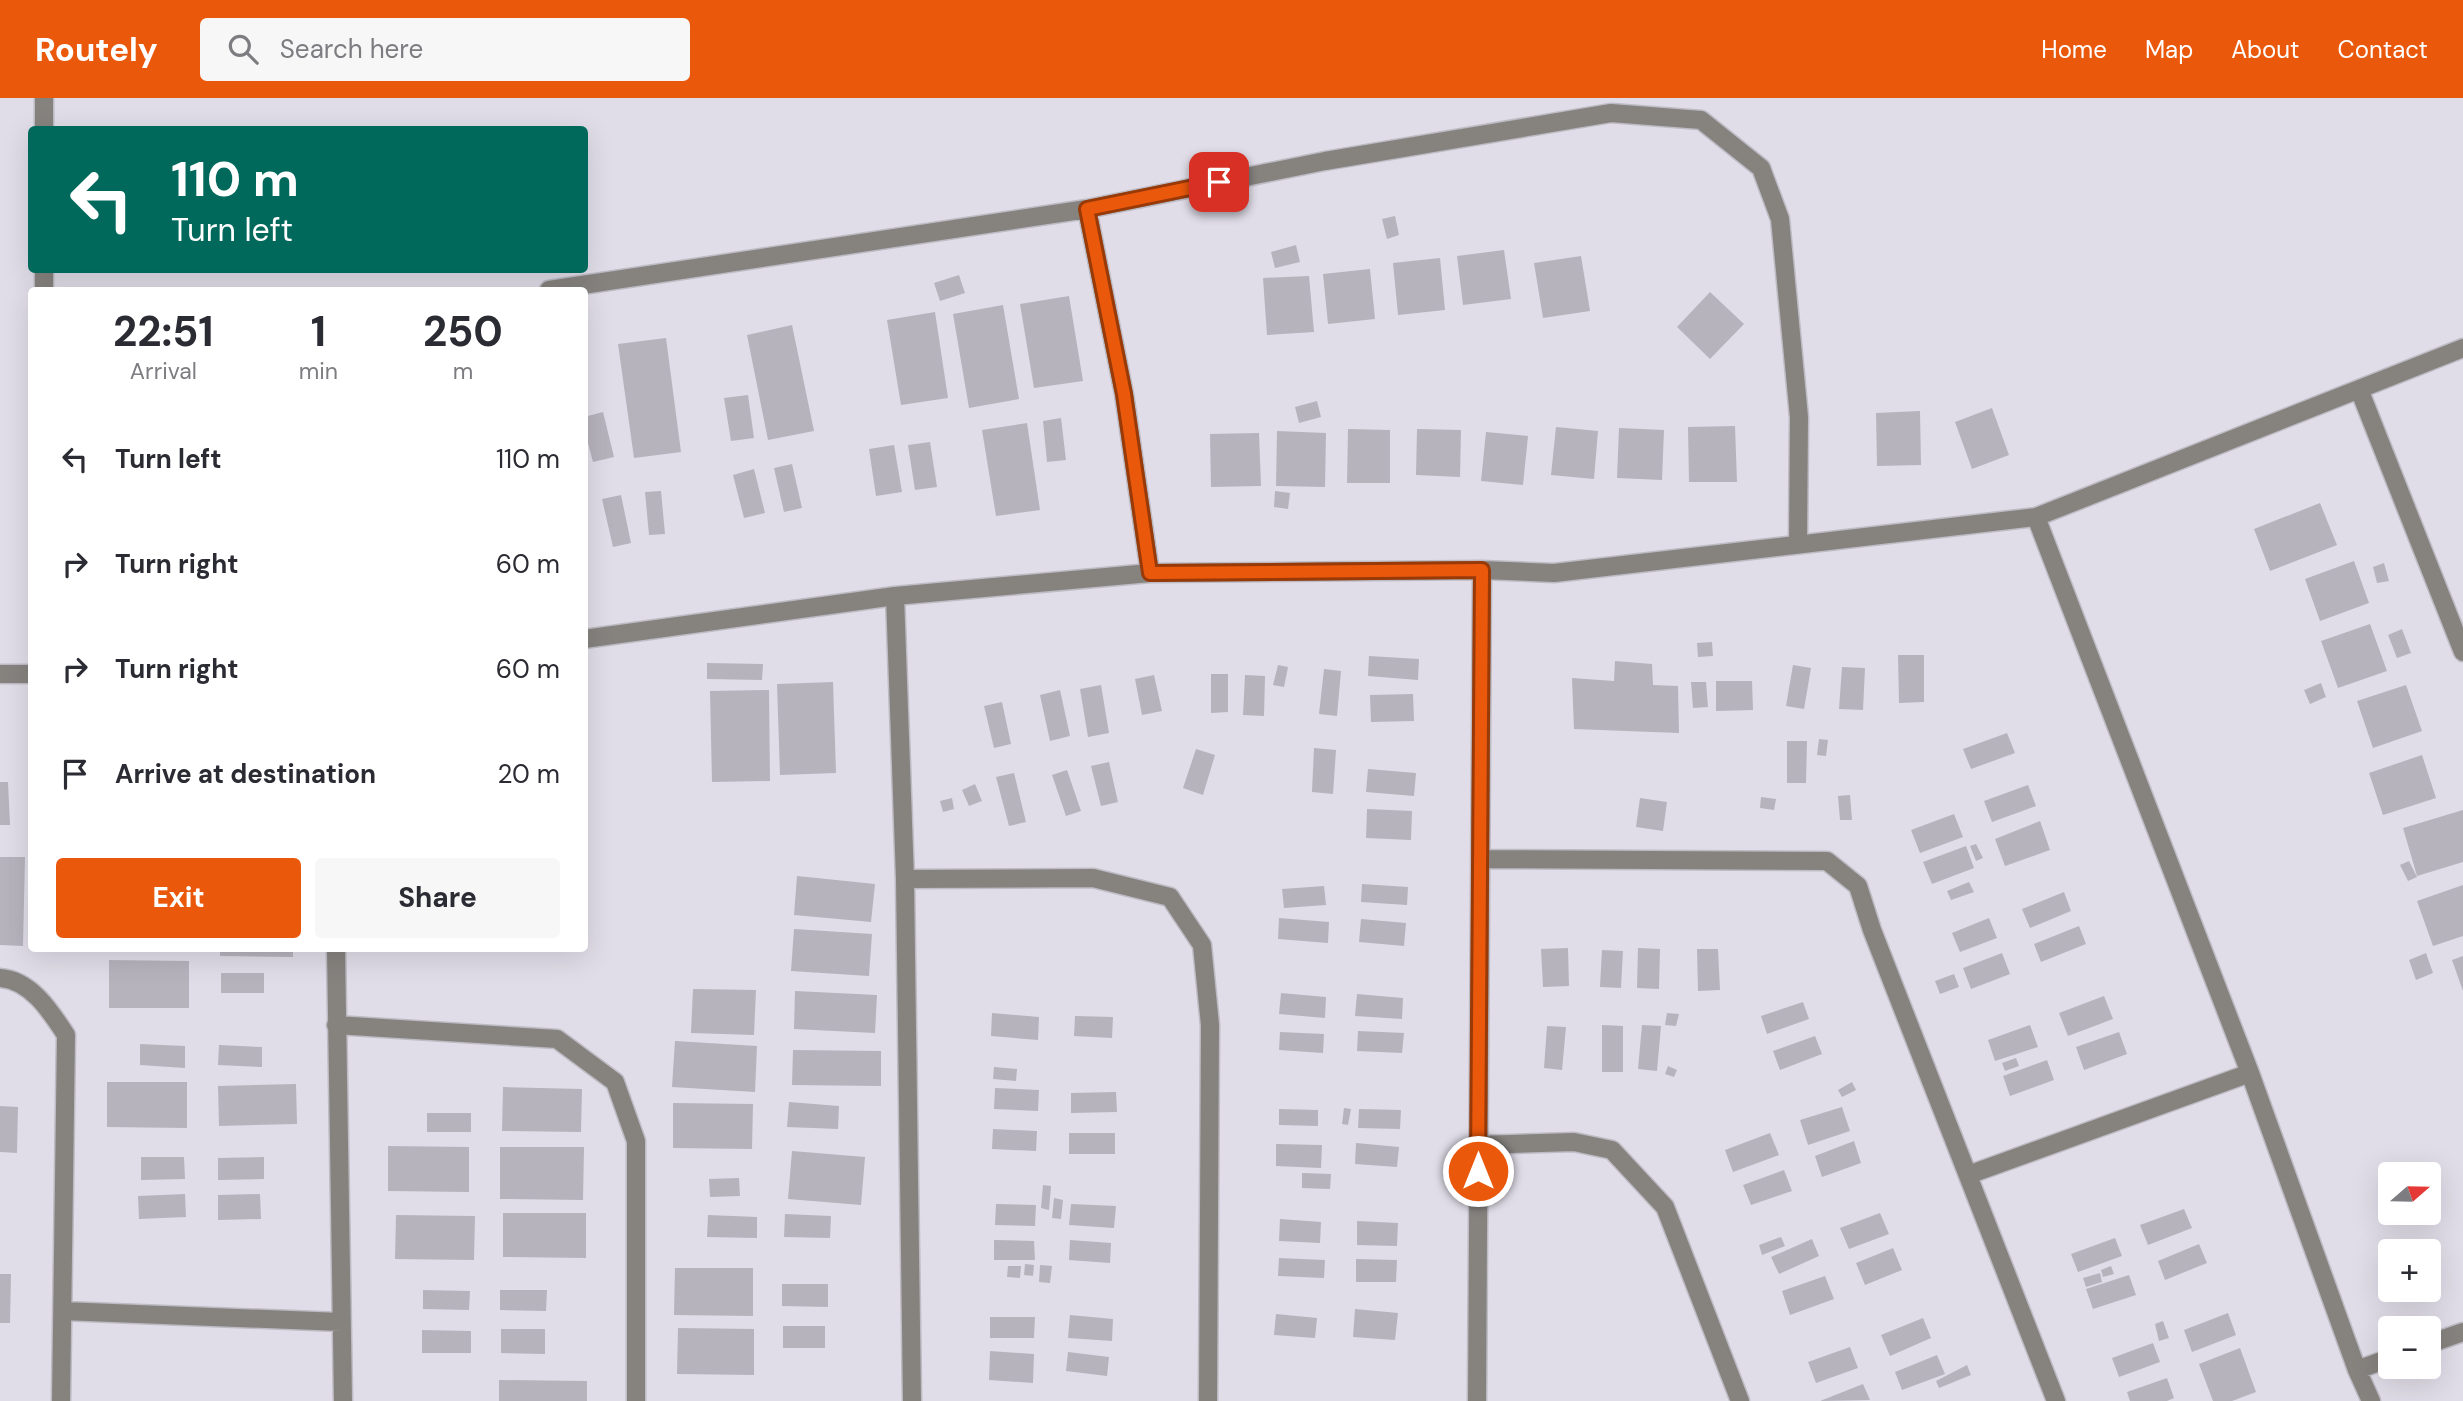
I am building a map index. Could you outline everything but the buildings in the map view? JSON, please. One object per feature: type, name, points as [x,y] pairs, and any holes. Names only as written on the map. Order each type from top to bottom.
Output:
[{"type":"street","points":[[44,98],[44,126]]},
{"type":"street","points":[[569,287],[1087,209],[1325,161],[1611,113],[1701,120],[1761,168],[1780,219],[1799,417],[1798,544]]},
{"type":"street","points":[[1087,209],[1124,394],[1150,573]]},
{"type":"street","points":[[588,638],[895,596],[1150,573],[1482,570],[1554,573],[2036,517],[2463,348]]},
{"type":"street","points":[[2359,389],[2463,652]]},
{"type":"street","points":[[2036,517],[2250,1073],[2357,1370],[2371,1401]]},
{"type":"street","points":[[1477,1401],[1482,570]]},
{"type":"street","points":[[895,596],[905,878],[912,1401]]},
{"type":"street","points":[[0,674],[28,674]]},
{"type":"street","points":[[1480,859],[1827,861],[1858,886],[1872,930],[2056,1401]]},
{"type":"street","points":[[905,878],[1093,878],[1170,897],[1202,945],[1210,1025],[1208,1401]]},
{"type":"street","points":[[336,952],[343,1401]]},
{"type":"street","points":[[0,978],[10,979],[46,1003],[66,1035],[61,1401]]},
{"type":"street","points":[[336,1025],[557,1039],[615,1082],[636,1141],[636,1401]]},
{"type":"street","points":[[1968,1175],[2250,1073]]},
{"type":"street","points":[[1478,1145],[1574,1142],[1612,1150],[1665,1207],[1740,1401]]},
{"type":"street","points":[[63,1311],[341,1322]]},
{"type":"street","points":[[2441,1340],[2463,1332]]},
{"type":"street","points":[[2357,1370],[2378,1362]]},
{"type":"route","points":[[1219,182],[1087,209],[1124,394],[1150,573],[1482,570],[1478,1171]]}]
